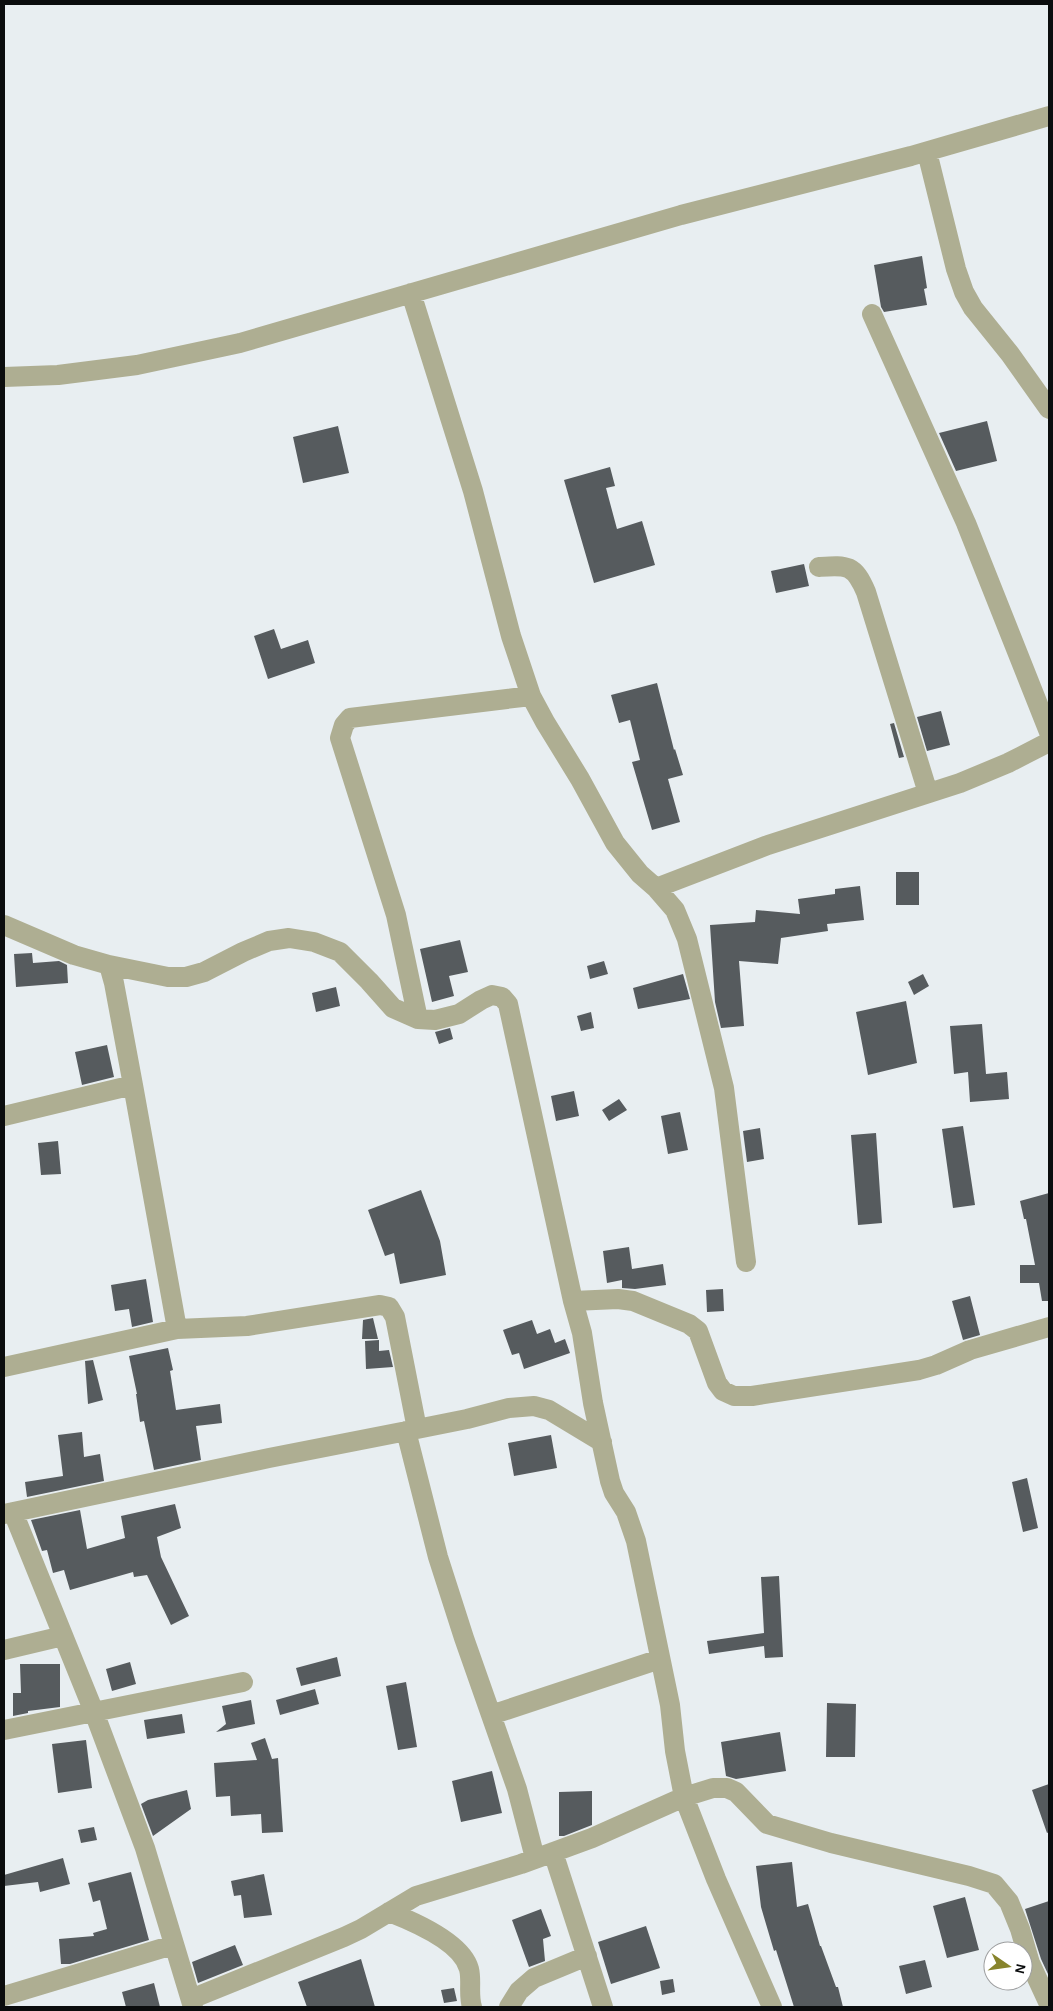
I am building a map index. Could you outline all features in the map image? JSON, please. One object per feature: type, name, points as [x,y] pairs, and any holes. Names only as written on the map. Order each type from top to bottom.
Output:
[{"type":"street","points":[[4,377],[58,375],[137,365],[240,343],[681,215],[927,152],[1049,116]]},
{"type":"street","points":[[927,152],[952,253],[964,292],[973,308],[1010,354],[1049,409]]},
{"type":"street","points":[[411,293],[473,491],[511,636],[531,696],[544,722],[580,779],[615,843],[640,874],[656,888],[675,910],[687,939],[724,1088],[746,1262]]},
{"type":"street","points":[[872,314],[966,523],[1049,732]]},
{"type":"street","points":[[819,567],[842,565],[851,568],[860,577],[928,793]]},
{"type":"street","points":[[418,1019],[396,915],[340,738],[344,725],[350,718],[531,696]]},
{"type":"street","points":[[656,888],[768,845],[960,783],[1008,763],[1049,742]]},
{"type":"street","points":[[4,925],[74,955],[109,965],[168,977],[204,972],[269,941],[289,938],[314,942],[340,952],[393,1008],[418,1019],[435,1020],[459,1014],[492,995],[502,997],[508,1004],[573,1301],[582,1333],[593,1403],[614,1493],[626,1512],[636,1541],[660,1659],[684,1797],[716,1879],[772,2007]]},
{"type":"street","points":[[109,965],[134,1085],[177,1329]]},
{"type":"street","points":[[4,1116],[134,1085]]},
{"type":"street","points":[[573,1301],[618,1299],[633,1301],[689,1324],[698,1331],[717,1383],[723,1391],[734,1396],[752,1396],[919,1370],[936,1366],[970,1350],[1049,1327]]},
{"type":"street","points":[[4,1367],[177,1329],[247,1326],[341,1312],[372,1305],[380,1304],[389,1307],[395,1317],[412,1430],[438,1557],[517,1789],[587,1956],[603,2007]]},
{"type":"street","points":[[602,1442],[549,1410],[534,1406],[509,1408],[467,1419],[8,1513],[63,1636],[94,1712],[145,1848],[173,1946],[192,2003],[361,1929],[416,1896],[592,1838],[684,1797],[713,1788],[727,1788],[736,1792],[762,1820],[774,1826],[831,1843],[969,1876],[994,1884],[1009,1902],[1020,1929],[1030,1963],[1049,2004]]},
{"type":"street","points":[[4,1650],[63,1636]]},
{"type":"street","points":[[491,1715],[660,1659]]},
{"type":"street","points":[[4,1730],[243,1682]]},
{"type":"street","points":[[389,1912],[436,1933],[466,1961],[470,1974],[469,1991],[472,2007]]},
{"type":"street","points":[[4,1996],[173,1946]]},
{"type":"street","points":[[509,2007],[519,1991],[534,1978],[587,1956]]},
{"type":"building","points":[[922,256],[927,288],[924,289],[927,305],[884,312],[881,307],[874,265]]},
{"type":"building","points":[[987,421],[997,461],[956,471],[939,433]]},
{"type":"building","points":[[338,426],[349,473],[303,483],[293,437]]},
{"type":"building","points":[[610,467],[615,486],[606,488],[617,529],[642,521],[655,565],[594,583],[564,480]]},
{"type":"building","points":[[804,564],[809,586],[776,593],[771,571]]},
{"type":"building","points":[[274,629],[281,649],[308,640],[315,663],[268,679],[254,636]]},
{"type":"building","points":[[657,683],[674,750],[683,775],[668,779],[680,822],[652,830],[632,762],[640,760],[630,720],[619,723],[611,695]]},
{"type":"building","points":[[941,711],[950,745],[927,751],[917,717]]},
{"type":"building","points":[[894,723],[904,757],[899,758],[890,724]]},
{"type":"building","points":[[896,872],[919,872],[919,905],[896,905]]},
{"type":"building","points":[[860,886],[864,920],[827,924],[828,931],[781,938],[778,964],[739,961],[744,1026],[721,1028],[715,1002],[710,925],[755,922],[756,910],[800,914],[798,899],[835,894],[835,889]]},
{"type":"building","points":[[460,940],[468,972],[449,976],[454,996],[432,1002],[420,949]]},
{"type":"building","points":[[32,953],[33,963],[59,961],[67,965],[68,983],[16,987],[14,954]]},
{"type":"building","points":[[604,961],[608,974],[590,979],[587,966]]},
{"type":"building","points":[[683,974],[690,999],[638,1009],[633,988]]},
{"type":"building","points":[[923,974],[929,986],[914,995],[908,982]]},
{"type":"building","points":[[336,987],[340,1006],[316,1012],[312,993]]},
{"type":"building","points":[[906,1001],[917,1063],[868,1075],[856,1012]]},
{"type":"building","points":[[591,1012],[594,1028],[581,1031],[577,1016]]},
{"type":"building","points":[[982,1024],[986,1074],[1007,1072],[1009,1099],[970,1102],[968,1072],[954,1074],[950,1026]]},
{"type":"building","points":[[450,1028],[453,1039],[439,1044],[435,1032]]},
{"type":"building","points":[[107,1045],[114,1077],[82,1085],[75,1052]]},
{"type":"building","points":[[574,1091],[579,1116],[556,1121],[551,1096]]},
{"type":"building","points":[[619,1099],[627,1110],[609,1121],[602,1110]]},
{"type":"building","points":[[680,1112],[688,1150],[668,1154],[661,1116]]},
{"type":"building","points":[[963,1126],[975,1205],[953,1208],[942,1129]]},
{"type":"building","points":[[760,1128],[764,1159],[747,1162],[743,1131]]},
{"type":"building","points":[[876,1133],[882,1223],[858,1225],[851,1135]]},
{"type":"building","points":[[58,1141],[61,1174],[41,1175],[38,1143]]},
{"type":"building","points":[[421,1190],[440,1241],[446,1275],[400,1284],[394,1253],[385,1256],[368,1210]]},
{"type":"building","points":[[1049,1193],[1049,1301],[1042,1301],[1039,1283],[1020,1283],[1020,1265],[1035,1265],[1026,1219],[1024,1219],[1020,1201]]},
{"type":"building","points":[[629,1247],[632,1269],[663,1264],[666,1285],[635,1289],[622,1288],[622,1280],[607,1283],[603,1251]]},
{"type":"building","points":[[146,1279],[153,1322],[132,1327],[129,1309],[115,1311],[111,1285]]},
{"type":"building","points":[[723,1289],[724,1311],[707,1312],[706,1290]]},
{"type":"building","points":[[970,1296],[980,1335],[963,1340],[952,1301]]},
{"type":"building","points":[[373,1318],[378,1339],[362,1339],[363,1320]]},
{"type":"building","points":[[532,1320],[537,1334],[550,1329],[555,1343],[565,1339],[570,1353],[524,1369],[519,1353],[512,1355],[503,1330]]},
{"type":"building","points":[[379,1340],[379,1351],[389,1350],[393,1367],[366,1369],[365,1341]]},
{"type":"building","points":[[168,1348],[173,1370],[170,1371],[176,1410],[220,1404],[222,1423],[196,1426],[201,1460],[154,1470],[144,1421],[140,1422],[137,1394],[129,1356]]},
{"type":"building","points":[[93,1360],[103,1400],[88,1404],[85,1361]]},
{"type":"building","points":[[82,1432],[84,1457],[100,1454],[104,1481],[27,1497],[25,1482],[63,1476],[58,1435]]},
{"type":"building","points":[[551,1435],[557,1468],[514,1476],[508,1443]]},
{"type":"building","points":[[1027,1478],[1038,1528],[1023,1532],[1012,1482]]},
{"type":"building","points":[[175,1504],[181,1528],[157,1537],[161,1557],[189,1616],[171,1625],[147,1575],[134,1577],[133,1572],[70,1590],[64,1570],[53,1573],[47,1550],[42,1551],[31,1520],[80,1510],[87,1549],[125,1538],[121,1516]]},
{"type":"building","points":[[779,1576],[783,1657],[765,1658],[764,1646],[709,1654],[707,1641],[764,1633],[761,1577]]},
{"type":"building","points":[[337,1657],[341,1676],[301,1686],[296,1668]]},
{"type":"building","points":[[130,1662],[136,1684],[112,1691],[106,1669]]},
{"type":"building","points":[[20,1664],[60,1664],[60,1707],[28,1711],[28,1713],[13,1716],[13,1693],[21,1693]]},
{"type":"building","points":[[406,1682],[417,1747],[398,1750],[386,1686]]},
{"type":"building","points":[[315,1689],[319,1704],[280,1715],[276,1700]]},
{"type":"building","points":[[251,1700],[255,1724],[216,1732],[226,1724],[222,1706]]},
{"type":"building","points":[[827,1703],[856,1704],[855,1757],[826,1757]]},
{"type":"building","points":[[182,1714],[185,1733],[147,1739],[144,1720]]},
{"type":"building","points":[[780,1732],[786,1771],[736,1779],[726,1776],[721,1742]]},
{"type":"building","points":[[265,1738],[272,1759],[278,1758],[283,1832],[262,1833],[261,1814],[231,1816],[230,1796],[216,1797],[214,1763],[257,1760],[251,1743]]},
{"type":"building","points":[[86,1740],[92,1788],[58,1793],[52,1744]]},
{"type":"building","points":[[492,1771],[502,1813],[461,1822],[452,1781]]},
{"type":"building","points":[[1049,1784],[1049,1832],[1047,1833],[1032,1790]]},
{"type":"building","points":[[187,1790],[191,1809],[153,1836],[141,1804],[148,1800]]},
{"type":"building","points":[[592,1791],[592,1825],[564,1836],[559,1836],[559,1792]]},
{"type":"building","points":[[94,1827],[97,1840],[81,1843],[78,1830]]},
{"type":"building","points":[[63,1858],[70,1884],[40,1892],[38,1882],[4,1886],[4,1875]]},
{"type":"building","points":[[792,1862],[797,1907],[808,1904],[820,1946],[836,1987],[838,1987],[843,2007],[794,2007],[776,1950],[774,1951],[761,1907],[756,1866]]},
{"type":"building","points":[[131,1872],[149,1940],[70,1964],[61,1964],[59,1939],[94,1936],[93,1933],[107,1929],[100,1900],[93,1902],[88,1883]]},
{"type":"building","points":[[264,1874],[272,1915],[244,1918],[241,1895],[234,1896],[231,1881]]},
{"type":"building","points":[[965,1897],[979,1950],[947,1958],[933,1906]]},
{"type":"building","points":[[1049,1901],[1048,1974],[1041,1959],[1025,1909]]},
{"type":"building","points":[[541,1909],[551,1936],[543,1939],[545,1961],[529,1967],[512,1920]]},
{"type":"building","points":[[646,1926],[660,1968],[611,1984],[598,1942]]},
{"type":"building","points":[[235,1945],[243,1965],[198,1983],[192,1962]]},
{"type":"building","points":[[361,1959],[375,2007],[307,2007],[298,1982]]},
{"type":"building","points":[[925,1960],[932,1987],[906,1994],[899,1966]]},
{"type":"building","points":[[673,1979],[675,1992],[662,1995],[660,1981]]},
{"type":"building","points":[[154,1983],[160,2007],[126,2007],[122,1992]]},
{"type":"building","points":[[454,1988],[457,2001],[444,2003],[441,1990]]}]
